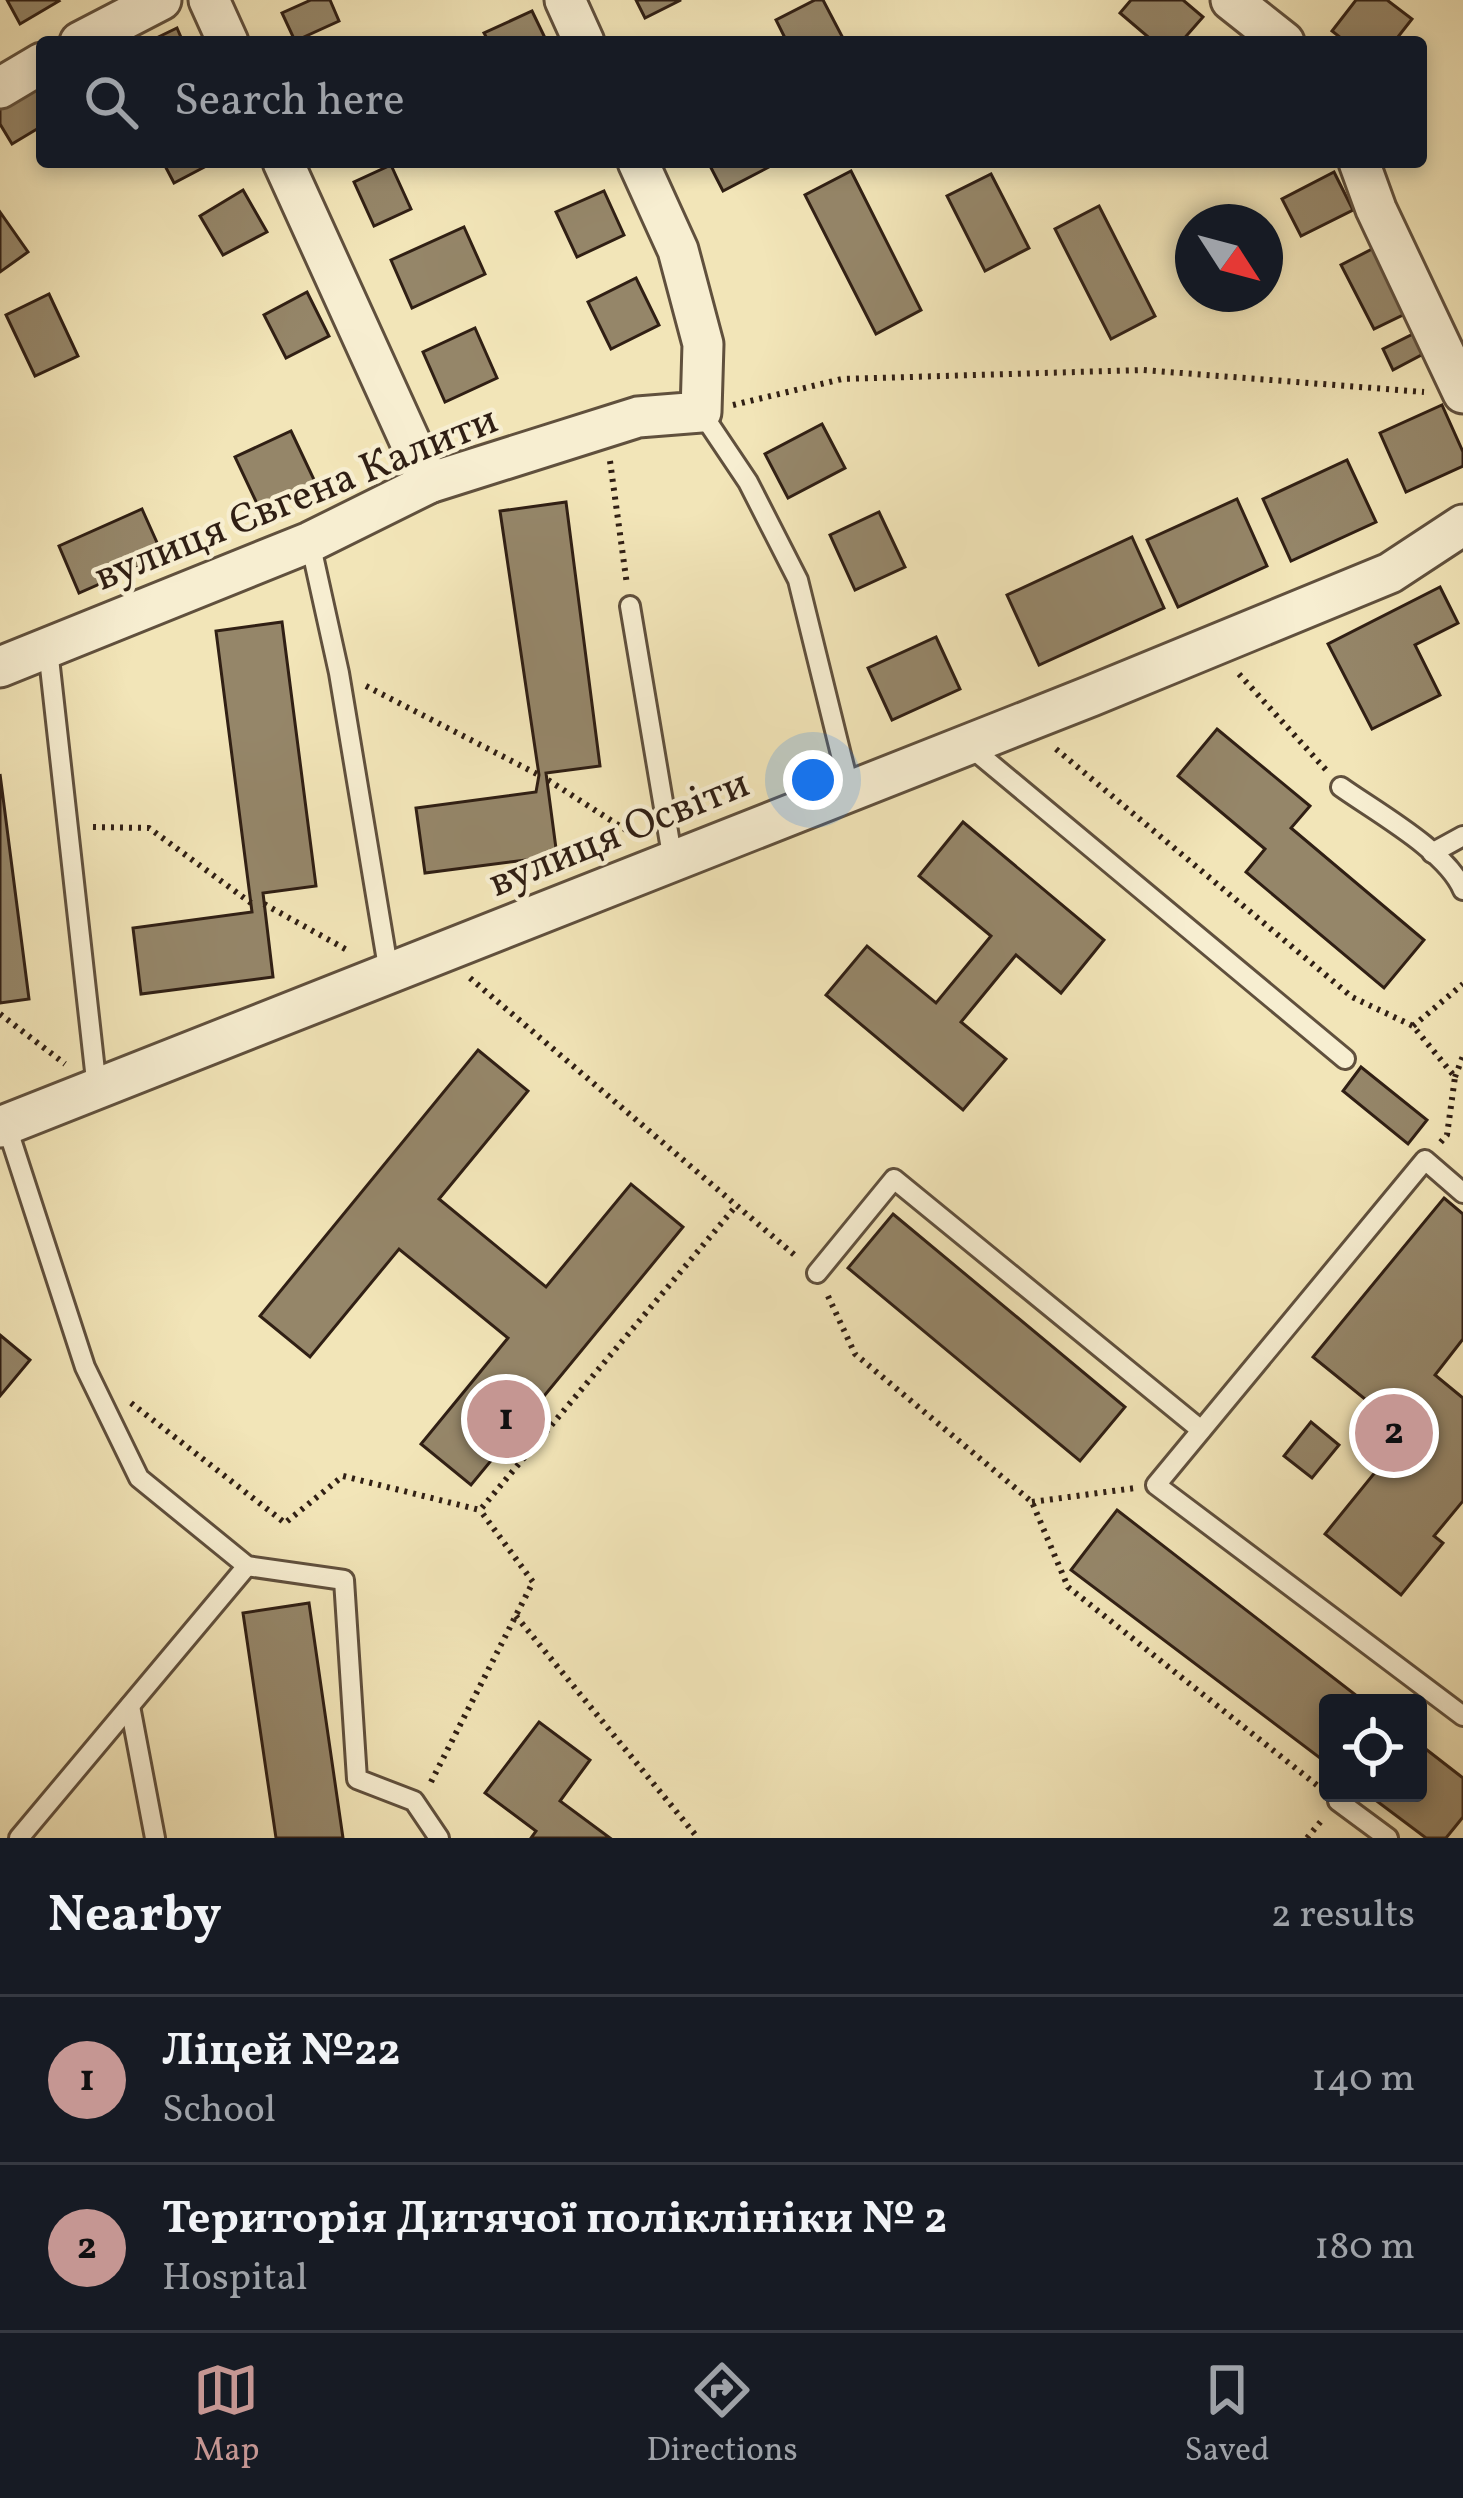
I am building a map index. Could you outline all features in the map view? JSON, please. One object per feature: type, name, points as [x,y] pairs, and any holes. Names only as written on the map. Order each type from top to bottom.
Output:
[{"type":"street","points":[[92,36],[161,0]]},
{"type":"street","points":[[209,0],[225,36]]},
{"type":"street","points":[[565,0],[581,36]]},
{"type":"street","points":[[1231,0],[1276,36]]},
{"type":"street","points":[[0,88],[36,67]]},
{"type":"street","points":[[286,168],[429,483]]},
{"type":"street","points":[[641,168],[678,250],[703,344],[700,412]]},
{"type":"street","points":[[1361,168],[1452,393]]},
{"type":"street","name":"вулиця Євгена Калити","points":[[0,667],[310,542],[429,483],[638,417],[700,412]]},
{"type":"street","name":"вулиця Освіти","points":[[3,1125],[1214,646],[1390,573],[1463,525]]},
{"type":"lane","points":[[700,412],[748,482],[798,580],[850,791]]},
{"type":"lane","points":[[310,542],[338,673],[389,973]]},
{"type":"lane","points":[[630,606],[673,861]]},
{"type":"lane","points":[[48,649],[97,1088]]},
{"type":"lane","points":[[968,745],[1345,1059]]},
{"type":"lane","points":[[1341,787],[1432,853],[1457,876],[1463,890]]},
{"type":"lane","points":[[1432,853],[1463,836]]},
{"type":"lane","points":[[3,1125],[85,1367],[139,1478],[247,1566],[344,1580],[357,1779],[414,1801],[439,1838]]},
{"type":"lane","points":[[1463,1193],[1425,1160],[1156,1485],[1463,1716]]},
{"type":"lane","points":[[817,1273],[894,1179],[1201,1430]]},
{"type":"lane","points":[[19,1838],[247,1566]]},
{"type":"lane","points":[[130,1706],[155,1838]]},
{"type":"lane","points":[[1339,1802],[1388,1838]]},
{"type":"path","points":[[700,412],[842,379],[1143,370],[1452,393]]},
{"type":"path","points":[[605,428],[630,606]]},
{"type":"path","points":[[1214,646],[1341,787]]},
{"type":"path","points":[[338,673],[539,775]]},
{"type":"path","points":[[1064,740],[1054,752],[1352,997],[1413,1026],[1455,1077]]},
{"type":"path","points":[[548,780],[673,861]]},
{"type":"path","points":[[68,826],[148,828],[251,904]]},
{"type":"path","points":[[264,904],[389,973]]},
{"type":"path","points":[[440,953],[817,1273],[855,1354],[1032,1502],[1068,1587],[1319,1786]]},
{"type":"path","points":[[1413,1026],[1463,984]]},
{"type":"path","points":[[0,1014],[97,1088]]},
{"type":"path","points":[[1425,1160],[1448,1136],[1455,1077],[1463,1056]]},
{"type":"path","points":[[480,1510],[736,1205]]},
{"type":"path","points":[[85,1367],[285,1523],[344,1477],[480,1510],[532,1582],[418,1807]]},
{"type":"path","points":[[1032,1502],[1156,1485]]},
{"type":"path","points":[[516,1616],[698,1838]]},
{"type":"building","points":[[7,0],[58,0],[59,1],[20,24]]},
{"type":"building","points":[[311,0],[330,0],[339,21],[306,36],[293,36],[282,13]]},
{"type":"building","points":[[636,0],[681,0],[645,18]]},
{"type":"building","points":[[823,0],[842,36],[784,36],[776,20]]},
{"type":"building","points":[[1131,0],[1183,0],[1203,17],[1186,36],[1147,36],[1120,13]]},
{"type":"building","points":[[1356,0],[1387,0],[1412,19],[1399,36],[1338,36],[1332,31]]},
{"type":"building","points":[[532,11],[544,36],[486,36]]},
{"type":"building","points":[[36,88],[36,130],[12,144],[0,124],[0,109]]},
{"type":"building","points":[[166,168],[203,168],[174,183]]},
{"type":"building","points":[[392,168],[411,209],[374,226],[354,182]]},
{"type":"building","points":[[711,168],[767,168],[723,191]]},
{"type":"building","points":[[851,171],[921,310],[876,334],[805,195]]},
{"type":"building","points":[[1334,172],[1353,210],[1301,236],[1282,199]]},
{"type":"building","points":[[991,174],[1029,248],[985,271],[947,196]]},
{"type":"building","points":[[243,190],[267,232],[223,255],[200,216]]},
{"type":"building","points":[[604,191],[624,235],[577,257],[556,212]]},
{"type":"building","points":[[1099,206],[1155,316],[1111,339],[1055,229]]},
{"type":"building","points":[[0,212],[28,252],[0,272]]},
{"type":"building","points":[[464,227],[485,274],[412,308],[391,260]]},
{"type":"building","points":[[1376,247],[1409,312],[1374,329],[1341,265]]},
{"type":"building","points":[[636,278],[659,325],[611,349],[588,302]]},
{"type":"building","points":[[307,292],[329,336],[286,358],[264,315]]},
{"type":"building","points":[[49,294],[78,356],[35,376],[6,315]]},
{"type":"building","points":[[475,328],[497,378],[445,402],[423,352]]},
{"type":"building","points":[[1415,333],[1425,353],[1393,370],[1383,349]]},
{"type":"building","points":[[1442,405],[1463,452],[1463,466],[1406,492],[1380,433]]},
{"type":"building","points":[[822,424],[845,468],[788,498],[765,454]]},
{"type":"building","points":[[291,431],[317,486],[261,512],[235,457]]},
{"type":"building","points":[[1347,460],[1376,522],[1291,561],[1263,499]]},
{"type":"building","points":[[1237,499],[1267,566],[1178,607],[1147,540]]},
{"type":"building","points":[[566,502],[600,766],[546,773],[557,856],[425,873],[416,808],[536,792],[539,775],[500,511]]},
{"type":"building","points":[[142,509],[163,556],[79,593],[59,546]]},
{"type":"building","points":[[879,512],[905,567],[855,590],[830,535]]},
{"type":"building","points":[[1132,537],[1164,608],[1039,665],[1007,595]]},
{"type":"building","points":[[1440,587],[1458,623],[1415,645],[1440,695],[1372,729],[1328,644]]},
{"type":"building","points":[[282,622],[316,886],[263,893],[273,977],[141,994],[133,928],[252,912],[216,631]]},
{"type":"building","points":[[936,637],[960,689],[892,720],[868,668]]},
{"type":"building","points":[[1217,729],[1310,806],[1291,828],[1424,940],[1384,988],[1246,872],[1265,849],[1178,776]]},
{"type":"building","points":[[0,774],[29,999],[0,1003]]},
{"type":"building","points":[[963,822],[1104,940],[1061,993],[1016,955],[961,1022],[1006,1059],[963,1110],[826,995],[867,946],[936,1003],[991,936],[919,876]]},
{"type":"building","points":[[478,1050],[528,1091],[439,1199],[546,1287],[631,1184],[683,1227],[471,1485],[421,1444],[508,1338],[399,1249],[310,1357],[260,1316]]},
{"type":"building","points":[[1361,1067],[1427,1120],[1408,1144],[1343,1091]]},
{"type":"building","points":[[1444,1198],[1463,1214],[1463,1339],[1435,1375],[1463,1398],[1463,1501],[1434,1536],[1443,1543],[1401,1595],[1325,1534],[1407,1433],[1313,1357]]},
{"type":"building","points":[[893,1214],[1125,1407],[1080,1461],[848,1268]]},
{"type":"building","points":[[0,1335],[30,1360],[0,1396]]},
{"type":"building","points":[[1311,1422],[1339,1445],[1312,1478],[1284,1456]]},
{"type":"building","points":[[1117,1510],[1354,1694],[1319,1694],[1319,1757],[1071,1570]]},
{"type":"building","points":[[309,1603],[343,1838],[276,1838],[243,1613]]},
{"type":"building","points":[[539,1722],[590,1760],[560,1801],[610,1838],[531,1838],[536,1831],[485,1793]]},
{"type":"building","points":[[1427,1750],[1463,1778],[1463,1817],[1446,1838],[1426,1838],[1378,1802],[1427,1802]]},
{"type":"place","name":"Ліцей №22","points":[[506,1419]]},
{"type":"place","name":"Територія Дитячої поліклініки № 2","points":[[1394,1433]]}]
